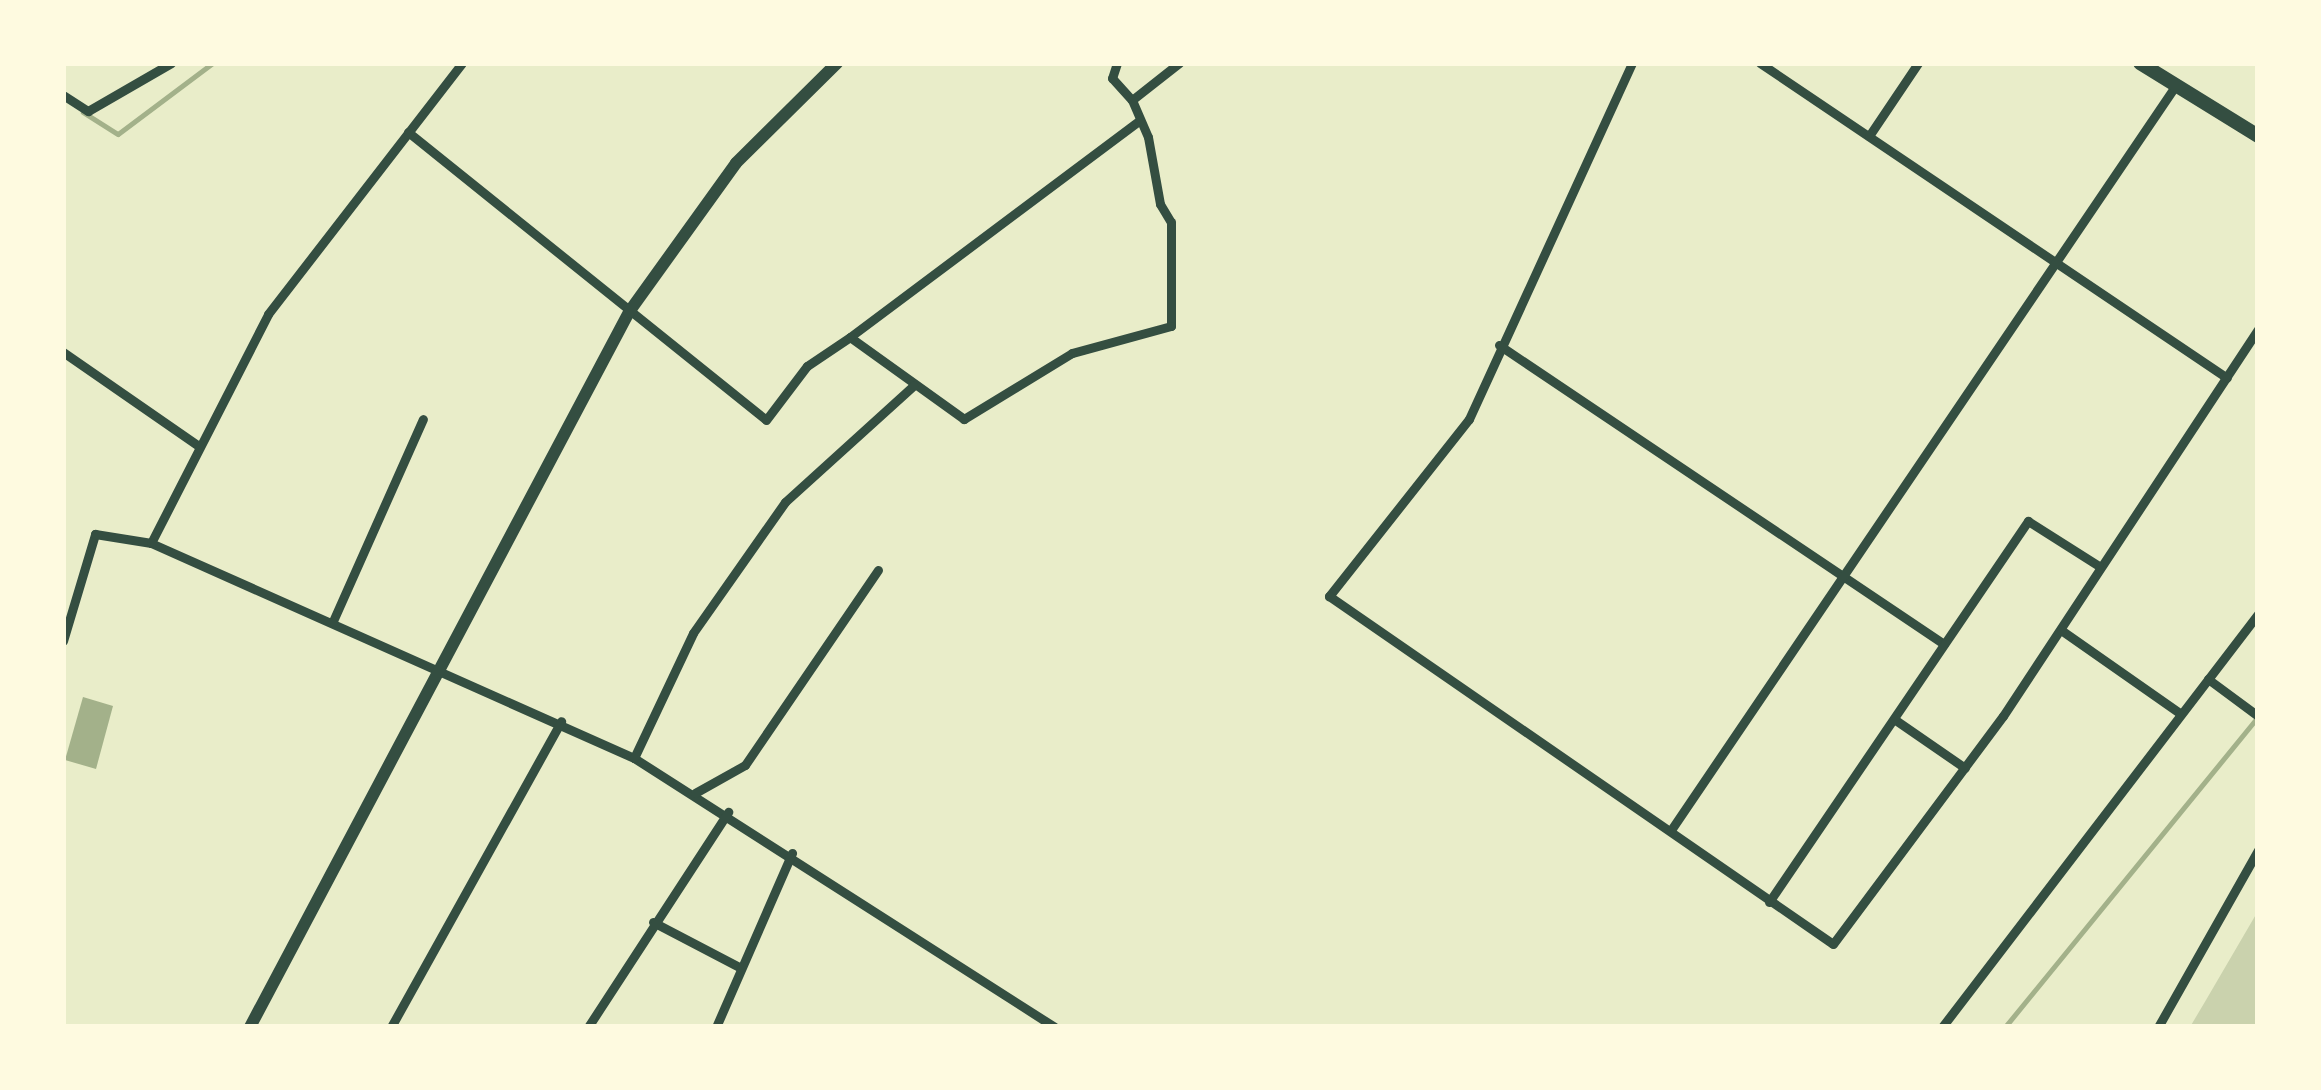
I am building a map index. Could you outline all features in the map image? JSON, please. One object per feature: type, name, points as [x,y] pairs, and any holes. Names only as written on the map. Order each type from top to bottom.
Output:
[{"type":"highway","points":[[2140,63],[2258,136]]},
{"type":"main road","points":[[250,1027],[628,312],[736,164],[837,63]]},
{"type":"street","points":[[63,95],[88,111],[171,63]]},
{"type":"street","points":[[152,542],[268,314],[462,63]]},
{"type":"street","points":[[850,337],[964,418],[1072,353],[1171,326],[1171,222],[1132,100],[1112,79],[1117,63]]},
{"type":"street","points":[[1132,100],[1179,63]]},
{"type":"street","points":[[1632,63],[1445,454],[1329,596],[1833,944],[2061,630],[2258,330]]},
{"type":"street","points":[[1869,136],[1918,63]]},
{"type":"street","points":[[1766,65],[2054,265],[2227,378]]},
{"type":"street","points":[[1671,830],[2176,85]]},
{"type":"street","points":[[408,133],[766,420],[807,366],[1140,120]]},
{"type":"street","points":[[1499,345],[1844,571],[1944,644]]},
{"type":"street","points":[[63,352],[199,446]]},
{"type":"street","points":[[634,758],[693,633],[785,502],[913,386]]},
{"type":"street","points":[[333,621],[423,418]]},
{"type":"street","points":[[1769,902],[2028,520],[2099,566]]},
{"type":"street","points":[[63,641],[95,534],[152,542],[561,721],[634,758],[728,812],[1054,1027]]},
{"type":"street","points":[[694,793],[745,765],[878,570]]},
{"type":"street","points":[[1942,1027],[2178,712],[2258,614]]},
{"type":"street","points":[[2061,630],[2178,712]]},
{"type":"street","points":[[2208,679],[2258,716]]},
{"type":"street","points":[[1894,719],[1965,768]]},
{"type":"street","points":[[391,1027],[561,721]]},
{"type":"street","points":[[588,1027],[728,812]]},
{"type":"street","points":[[716,1027],[737,966],[792,853]]},
{"type":"street","points":[[2158,1027],[2257,855]]},
{"type":"street","points":[[653,922],[737,966]]},
{"type":"shaded area","points":[[83,697],[113,706],[96,769],[65,760]]},
{"type":"shaded area","points":[[2258,911],[2258,1027],[2190,1027],[2206,1000]]},
{"type":"waterway","points":[[83,112],[118,134],[213,63]]},
{"type":"waterway","points":[[2005,1027],[2258,717]]}]
